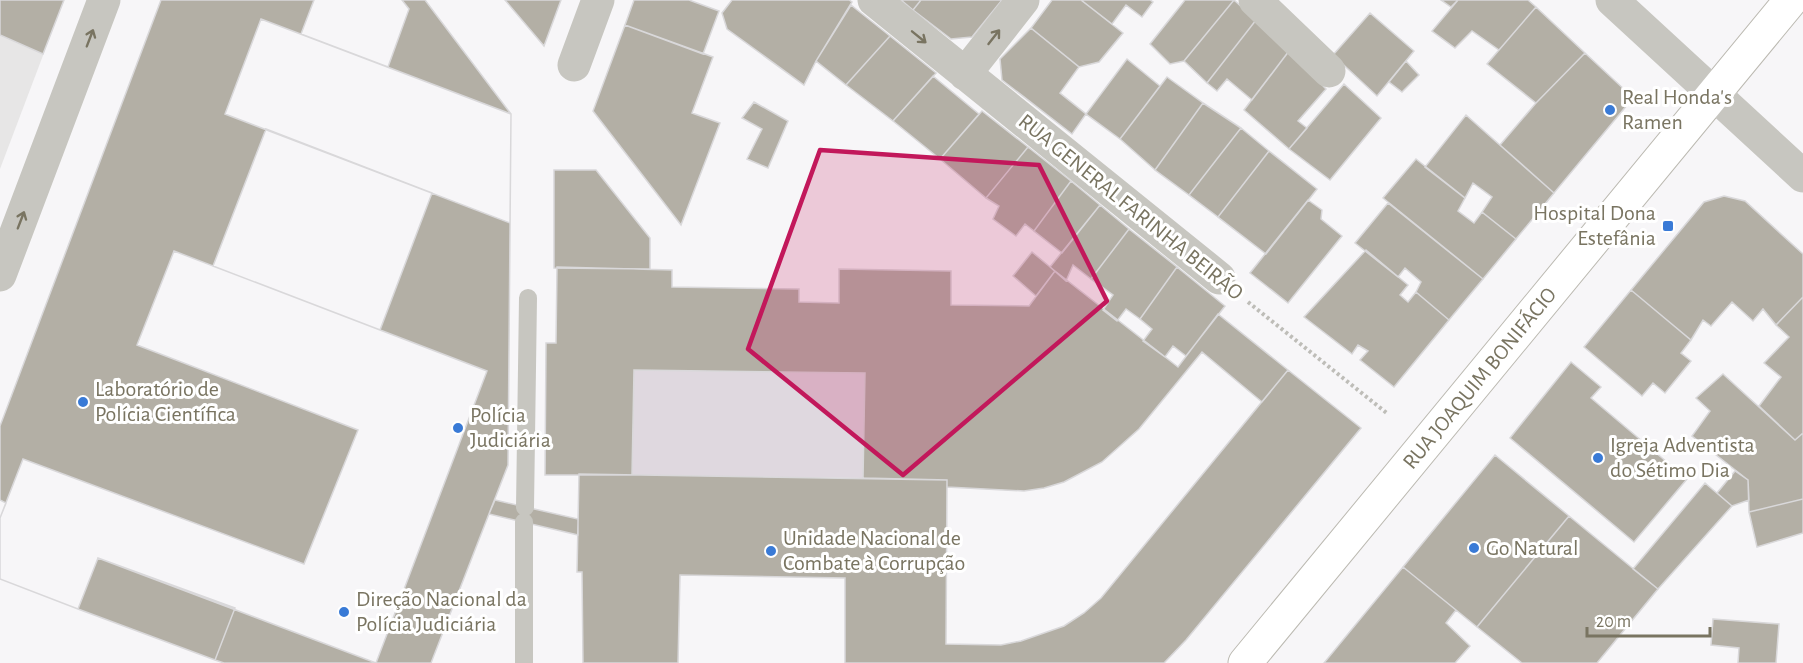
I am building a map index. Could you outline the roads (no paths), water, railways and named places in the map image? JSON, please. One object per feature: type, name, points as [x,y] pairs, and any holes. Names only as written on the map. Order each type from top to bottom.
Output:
[{"type":"main road","name":"RUA JOAQUIM BONIFÁCIO","points":[[1245,663],[1791,0]]},
{"type":"street","points":[[0,275],[104,0]]},
{"type":"street","points":[[574,65],[598,0]]},
{"type":"street","name":"RUA GENERAL FARINHA BEIRÃO","points":[[874,0],[1219,278]]},
{"type":"street","points":[[965,74],[1023,0]]},
{"type":"street","points":[[1255,0],[1329,71]]},
{"type":"street","points":[[1611,0],[1803,176]]},
{"type":"lane","points":[[524,663],[528,298]]},
{"type":"place","name":"Real Honda's Ramen","points":[[1610,110]]},
{"type":"place","name":"Hospital Dona Estefânia","points":[[1668,226]]},
{"type":"place","name":"Laboratório de Polícia Científica","points":[[83,402]]},
{"type":"place","name":"Polícia Judiciária","points":[[458,428]]},
{"type":"place","name":"Igreja Adventista do Sétimo Dia","points":[[1598,458]]},
{"type":"place","name":"Go Natural","points":[[1474,548]]},
{"type":"place","name":"Unidade Nacional de Combate à Corrupção","points":[[771,551]]},
{"type":"place","name":"Direção Nacional da Polícia Judiciária","points":[[344,612]]}]
